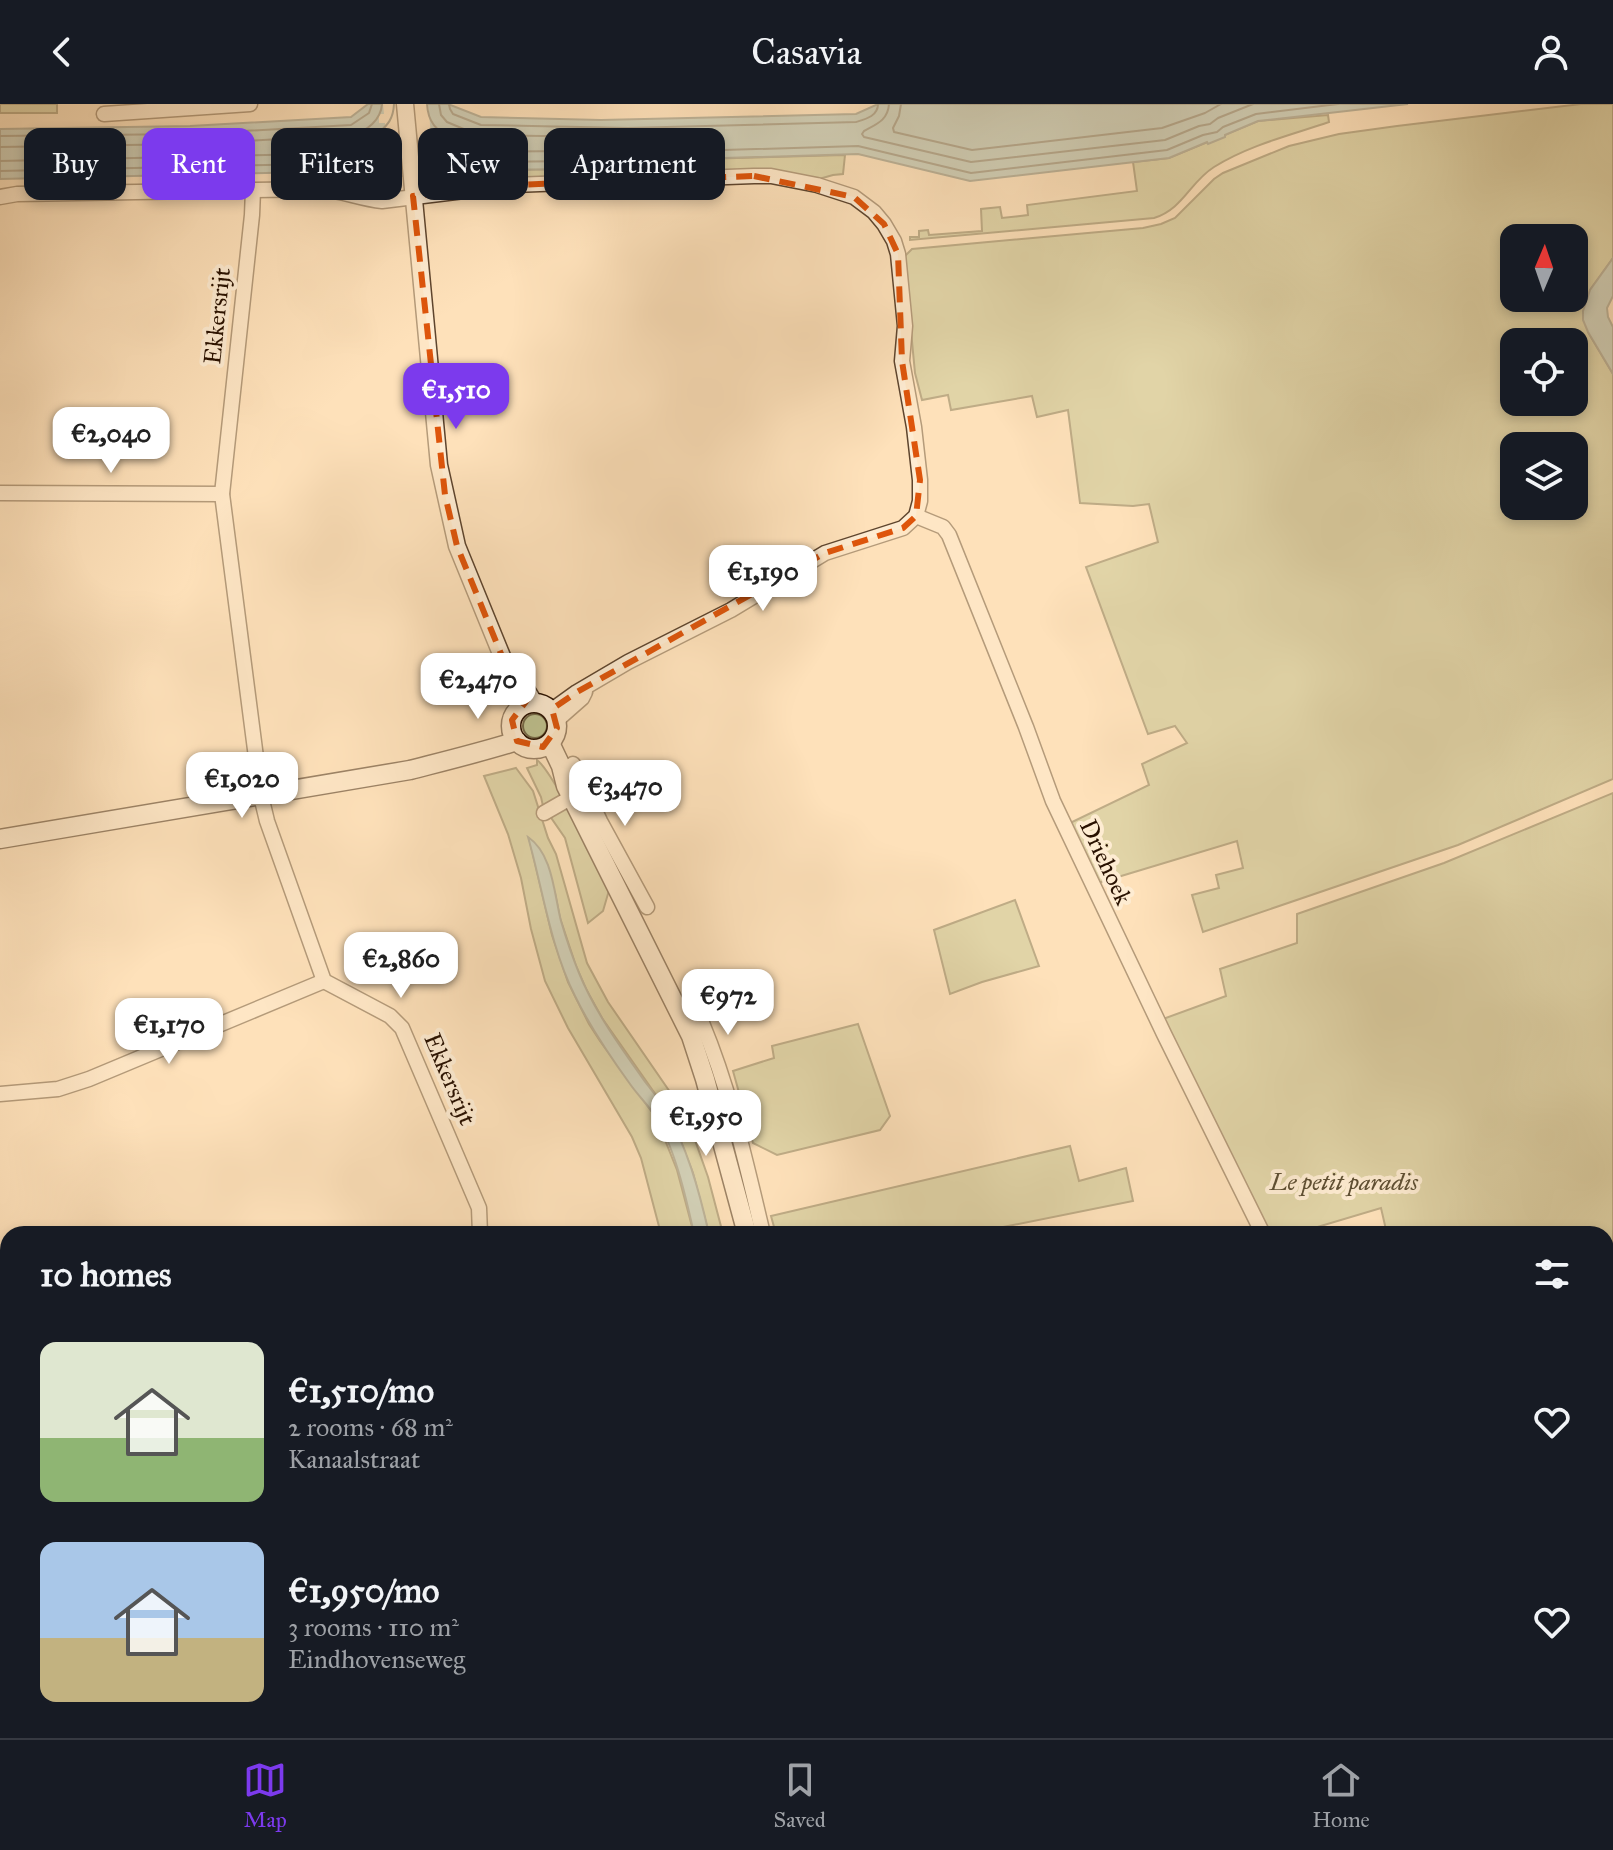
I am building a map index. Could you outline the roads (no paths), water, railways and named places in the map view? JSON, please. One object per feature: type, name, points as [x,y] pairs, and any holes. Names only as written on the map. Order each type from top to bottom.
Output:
[{"type":"main road","points":[[541,710],[557,728],[543,746],[522,746],[514,734],[512,720],[541,710]]},
{"type":"main road","points":[[0,839],[410,770],[495,749],[514,734]]},
{"type":"main road","points":[[543,746],[551,772],[594,824],[691,1036],[745,1226]]},
{"type":"street","points":[[104,114],[250,104]]},
{"type":"street","points":[[255,190],[329,190],[382,201],[413,191],[771,176],[827,187],[854,197],[874,212],[896,246],[905,326],[902,361],[920,480],[916,516],[903,528],[825,553],[731,610],[628,662],[587,688],[582,698],[541,710],[509,683],[506,666],[457,546],[445,495],[439,465],[413,191],[405,104]]},
{"type":"street","points":[[0,197],[142,192]]},
{"type":"street","name":"Ekkersrijt","points":[[253,200],[222,494],[261,796],[324,981],[390,1016],[402,1028],[479,1208],[480,1226]]},
{"type":"street","points":[[0,493],[222,494]]},
{"type":"street","name":"Driehoek","points":[[916,516],[943,527],[949,535],[1058,813],[1259,1226]]},
{"type":"street","points":[[573,764],[594,824],[647,907]]},
{"type":"street","points":[[544,813],[569,791]]},
{"type":"street","points":[[0,1094],[58,1089],[89,1079],[324,981]]},
{"type":"street","points":[[683,1018],[702,1023],[708,1036],[761,1226]]},
{"type":"water","points":[[368,104],[448,104],[481,117],[601,120],[856,114],[878,104],[1408,104],[1258,121],[1169,158],[970,181],[858,154],[725,158],[725,128],[544,128],[544,169],[528,169],[528,128],[418,128],[418,184],[402,184],[402,128],[271,128],[271,173],[255,173],[255,128],[142,128],[142,176],[126,176],[126,128],[63,128],[190,126],[351,117]]},
{"type":"water","points":[[0,129],[24,129],[24,178],[0,179]]},
{"type":"water","points":[[1613,258],[1613,296],[1607,308],[1613,327],[1613,374],[1583,320],[1583,312],[1588,312],[1590,290]]},
{"type":"water","points":[[528,837],[548,864],[563,927],[585,987],[618,1043],[664,1107],[679,1137],[707,1226],[692,1226],[667,1140],[653,1113],[607,1052],[587,1019],[566,977]]},
{"type":"park label","name":"Le petit paradis","points":[[1344,1182]]}]
